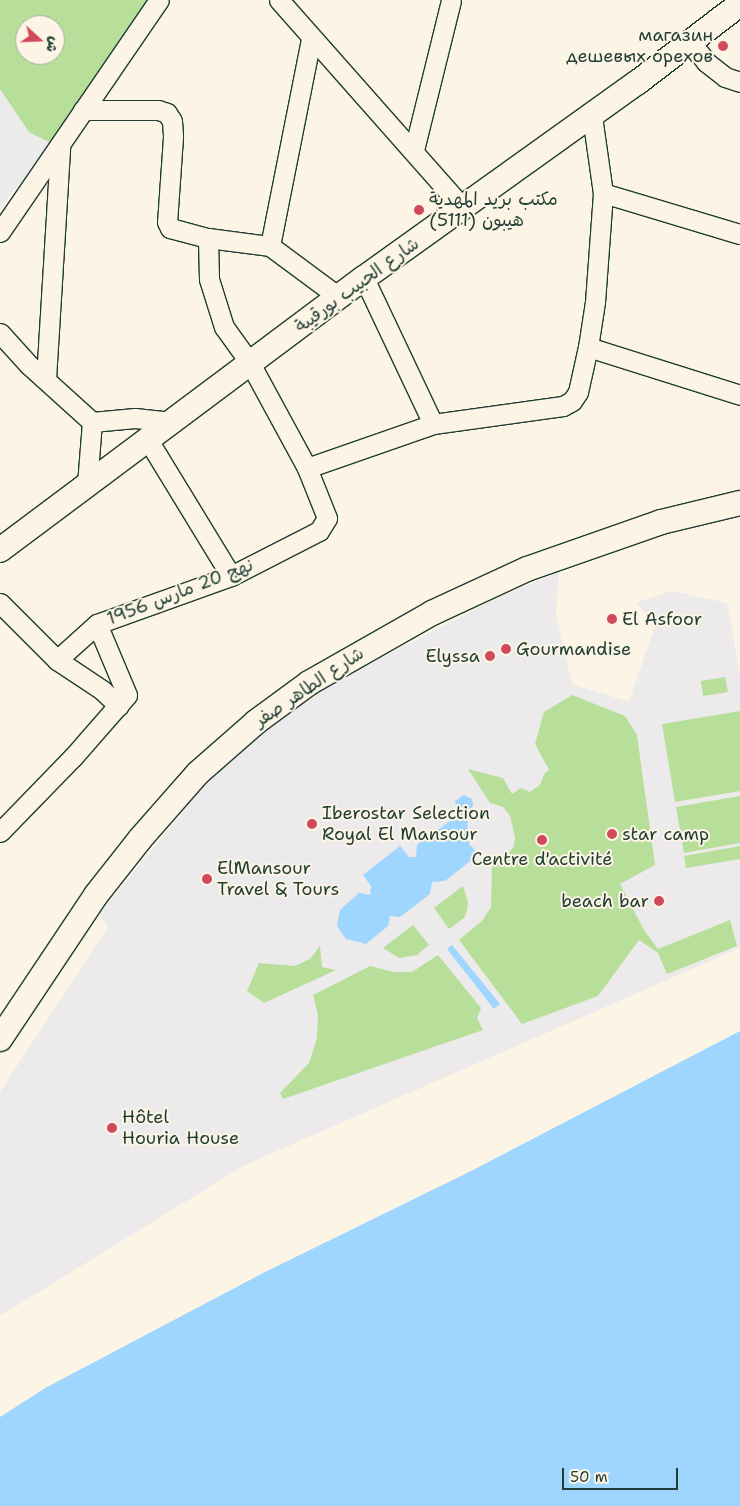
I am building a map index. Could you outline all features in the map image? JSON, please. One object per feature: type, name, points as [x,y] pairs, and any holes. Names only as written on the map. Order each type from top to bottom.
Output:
[{"type":"main road","name":"شارع الحبيب بورقيبة","points":[[0,550],[87,484],[174,422],[364,278],[464,209],[592,116],[740,4]]},
{"type":"main road","name":"شارع الطاهر صفر","points":[[1,1033],[96,895],[191,780],[256,722],[309,683],[432,613],[527,569],[661,522],[740,503]]},
{"type":"street","points":[[0,232],[60,148],[159,0]]},
{"type":"street","points":[[280,0],[312,39],[414,150],[464,209]]},
{"type":"street","points":[[414,150],[451,0]]},
{"type":"street","points":[[270,246],[312,39]]},
{"type":"street","points":[[691,42],[706,62],[725,77],[740,82]]},
{"type":"street","points":[[84,110],[158,110],[167,113],[172,121],[173,137],[167,222],[177,232],[270,246],[339,297]]},
{"type":"street","points":[[308,468],[433,424],[567,403],[578,392],[595,302],[603,193],[592,116]]},
{"type":"street","points":[[46,380],[60,148]]},
{"type":"street","points":[[603,193],[740,234]]},
{"type":"street","name":"نهج 20 مارس 1956","points":[[57,660],[97,624],[231,576],[325,525],[326,512],[308,468],[250,363],[224,327],[209,279],[208,238]]},
{"type":"street","points":[[364,278],[433,424]]},
{"type":"street","points":[[0,333],[46,380],[92,422],[135,418],[174,422]]},
{"type":"street","points":[[588,347],[740,395]]},
{"type":"street","points":[[87,484],[92,422]]},
{"type":"street","points":[[148,440],[231,576]]},
{"type":"street","points":[[0,603],[57,660],[102,690],[123,701]]},
{"type":"street","points":[[97,624],[123,701]]},
{"type":"street","points":[[0,832],[123,701]]},
{"type":"shaded area","points":[[0,0],[148,0],[57,146],[12,192],[0,210]]},
{"type":"shaded area","points":[[559,572],[556,614],[572,684],[629,702],[656,623],[636,603],[672,591],[727,603],[740,674],[740,948],[245,1165],[0,1316],[0,1092],[108,927],[99,914],[205,785],[267,727],[325,687],[497,598]]},
{"type":"green space","points":[[0,0],[148,0],[57,146],[29,132],[0,89]]},
{"type":"green space","points":[[725,677],[728,692],[703,696],[701,681]]},
{"type":"green space","points":[[572,695],[625,716],[637,735],[655,865],[620,884],[644,930],[658,949],[730,920],[737,946],[667,974],[658,953],[639,940],[598,996],[522,1024],[459,940],[482,921],[491,907],[492,866],[505,858],[514,846],[515,837],[510,816],[503,807],[490,803],[468,769],[503,778],[512,794],[521,788],[530,792],[540,785],[544,774],[549,770],[535,744],[544,712]]},
{"type":"green space","points":[[740,711],[740,791],[675,802],[662,724]]},
{"type":"green space","points":[[740,796],[740,843],[684,853],[676,807]]},
{"type":"green space","points":[[740,846],[740,859],[686,868],[684,856]]},
{"type":"green space","points":[[463,886],[468,902],[467,911],[464,918],[449,929],[434,908]]},
{"type":"green space","points":[[413,925],[429,945],[417,955],[399,958],[383,948]]},
{"type":"green space","points":[[320,946],[322,967],[336,970],[264,1003],[247,991],[259,963],[295,966],[310,959]]},
{"type":"green space","points":[[438,955],[481,1008],[477,1018],[483,1030],[283,1099],[280,1093],[309,1063],[317,1038],[318,1015],[313,995],[370,966],[394,972],[412,972]]},
{"type":"water","points":[[464,795],[472,799],[473,805],[468,815],[467,837],[470,845],[479,854],[445,881],[432,882],[430,894],[400,917],[390,916],[388,926],[366,944],[346,939],[337,926],[340,910],[359,893],[370,895],[371,886],[363,875],[400,846],[409,857],[416,857],[417,845],[450,821],[457,813],[455,801]]},
{"type":"water","points":[[452,945],[500,1004],[494,1009],[447,949]]},
{"type":"water","points":[[740,1031],[740,1506],[0,1506],[0,1417],[47,1387],[261,1274],[471,1171]]},
{"type":"place","name":"магазин дешевых орехов","points":[[723,46]]},
{"type":"place","name":"مكتب بريد المهدية هيبون (5111)","points":[[419,210]]},
{"type":"place","name":"El Asfoor","points":[[612,619]]},
{"type":"place","name":"Gourmandise","points":[[506,649]]},
{"type":"place","name":"Elyssa","points":[[490,656]]},
{"type":"place","name":"Iberostar Selection Royal El Mansour","points":[[312,824]]},
{"type":"place","name":"star camp","points":[[612,834]]},
{"type":"place","name":"Centre d'activité","points":[[542,840]]},
{"type":"place","name":"ElMansour Travel & Tours","points":[[207,879]]},
{"type":"place","name":"beach bar","points":[[659,901]]},
{"type":"place","name":"Hôtel Houria House","points":[[112,1128]]}]
